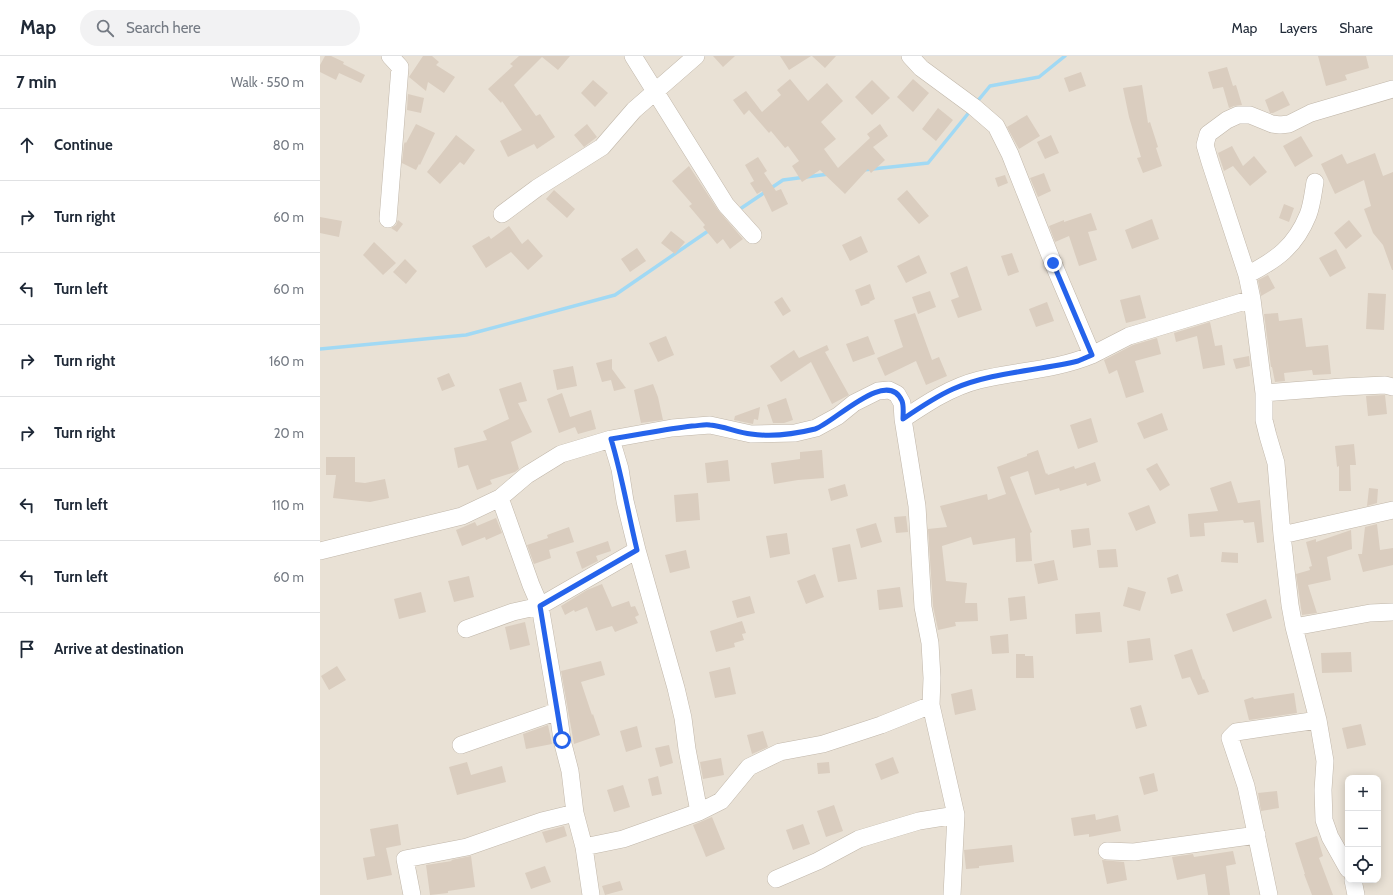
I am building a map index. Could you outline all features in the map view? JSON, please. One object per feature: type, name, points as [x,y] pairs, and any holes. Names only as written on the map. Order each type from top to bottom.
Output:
[{"type":"street","points":[[388,219],[400,67],[390,56]]},
{"type":"street","points":[[633,56],[726,205],[753,235]]},
{"type":"street","points":[[502,214],[536,188],[602,147],[634,110],[696,56]]},
{"type":"street","points":[[910,56],[921,68],[996,126],[1010,154],[1053,263],[1092,355]]},
{"type":"street","points":[[1345,864],[1330,837],[1324,820],[1323,790],[1325,761],[1318,720],[1294,627],[1282,535],[1276,463],[1264,420],[1264,393],[1252,299],[1247,276],[1205,145],[1208,134],[1227,120],[1238,115],[1250,115],[1272,124],[1288,124],[1311,113],[1393,89]]},
{"type":"street","points":[[1247,276],[1271,263],[1291,245],[1308,215],[1315,182]]},
{"type":"street","points":[[903,419],[936,398],[954,389],[978,381],[1078,361],[1129,336],[1252,299]]},
{"type":"street","points":[[1264,393],[1342,387],[1385,385],[1393,387]]},
{"type":"street","points":[[320,551],[462,516],[500,498],[527,475],[561,454],[611,439],[672,428],[710,425],[751,434],[795,433],[816,428],[838,416],[854,403],[878,391],[889,390],[897,394],[902,402],[903,419],[917,506],[924,607],[930,643],[932,678],[931,705],[956,815],[952,895]]},
{"type":"street","points":[[611,439],[620,469],[625,501],[637,550],[676,688],[683,718],[687,749],[699,812]]},
{"type":"street","points":[[500,498],[540,606],[562,740],[570,771],[575,813],[584,847],[591,895]]},
{"type":"street","points":[[1282,535],[1393,510]]},
{"type":"street","points":[[466,629],[513,612],[540,606],[637,550]]},
{"type":"street","points":[[1294,627],[1370,613],[1393,612]]},
{"type":"street","points":[[584,847],[623,839],[699,812],[721,801],[749,767],[780,752],[823,744],[881,725],[931,705]]},
{"type":"street","points":[[461,745],[558,711]]},
{"type":"street","points":[[1269,895],[1246,786],[1230,738],[1236,732],[1318,720]]},
{"type":"street","points":[[412,895],[405,859],[467,847],[542,821],[575,813]]},
{"type":"street","points":[[776,879],[818,861],[859,840],[920,821],[956,815]]},
{"type":"street","points":[[1107,851],[1134,852],[1257,835]]},
{"type":"street","points":[[1354,883],[1356,895]]},
{"type":"shaded area","points":[[320,56],[1393,56],[1393,895],[320,895]]},
{"type":"building","points":[[325,56],[331,56],[344,62],[343,64],[365,75],[361,83],[339,73],[336,80],[320,72],[320,65]]},
{"type":"building","points":[[423,56],[432,56],[439,62],[436,65],[455,77],[444,93],[428,82],[426,91],[409,77]]},
{"type":"building","points":[[519,56],[570,56],[558,70],[542,57],[514,85],[536,116],[540,114],[555,137],[537,149],[534,144],[508,157],[500,141],[522,130],[502,101],[501,103],[488,89],[513,66],[510,64]]},
{"type":"building","points":[[713,56],[735,56],[723,67]]},
{"type":"building","points":[[780,56],[811,56],[789,70]]},
{"type":"building","points":[[812,56],[836,56],[825,68]]},
{"type":"building","points":[[1318,56],[1366,56],[1369,68],[1345,75],[1347,80],[1326,86]]},
{"type":"building","points":[[1227,67],[1233,86],[1236,85],[1242,105],[1229,108],[1223,87],[1213,89],[1208,72]]},
{"type":"building","points":[[1081,72],[1086,86],[1069,92],[1064,78]]},
{"type":"building","points":[[790,79],[808,101],[827,83],[843,101],[821,122],[836,139],[824,149],[838,168],[870,138],[867,134],[880,124],[888,136],[873,147],[885,160],[871,173],[868,169],[845,194],[820,170],[802,182],[792,166],[799,161],[788,146],[785,148],[771,131],[769,133],[749,110],[744,115],[733,100],[746,91],[762,112],[781,95],[777,90]]},
{"type":"building","points":[[913,79],[929,93],[913,112],[897,97]]},
{"type":"building","points":[[593,80],[608,93],[595,107],[581,93]]},
{"type":"building","points":[[872,80],[890,98],[872,115],[855,97]]},
{"type":"building","points":[[1142,85],[1148,123],[1150,122],[1162,166],[1143,173],[1137,158],[1141,157],[1129,117],[1123,88]]},
{"type":"building","points":[[1283,91],[1290,105],[1270,113],[1265,100]]},
{"type":"building","points":[[408,94],[424,98],[421,113],[407,110]]},
{"type":"building","points":[[938,108],[953,120],[936,141],[922,129]]},
{"type":"building","points":[[1027,115],[1040,136],[1019,149],[1007,127]]},
{"type":"building","points":[[416,124],[435,133],[420,165],[419,164],[416,170],[402,163],[404,144],[405,142],[406,143]]},
{"type":"building","points":[[587,124],[597,137],[584,147],[574,135]]},
{"type":"building","points":[[456,135],[475,150],[464,165],[460,162],[440,184],[427,172]]},
{"type":"building","points":[[1051,135],[1059,153],[1045,159],[1037,142]]},
{"type":"building","points":[[1301,136],[1313,156],[1295,167],[1283,146]]},
{"type":"building","points":[[1232,146],[1243,166],[1254,156],[1267,172],[1250,186],[1233,166],[1224,171],[1218,153]]},
{"type":"building","points":[[1375,153],[1383,176],[1393,172],[1393,270],[1383,245],[1373,233],[1364,209],[1371,206],[1364,180],[1335,194],[1321,164],[1342,154],[1347,164]]},
{"type":"building","points":[[758,157],[767,171],[764,173],[776,191],[781,189],[788,204],[772,212],[762,191],[757,194],[750,183],[754,181],[745,165]]},
{"type":"building","points":[[689,166],[718,210],[743,239],[730,249],[723,239],[717,244],[703,227],[705,225],[689,206],[692,204],[672,181]]},
{"type":"building","points":[[1044,173],[1051,191],[1038,197],[1030,178]]},
{"type":"building","points":[[1005,175],[1008,183],[998,187],[995,178]]},
{"type":"building","points":[[554,190],[575,209],[567,218],[546,199]]},
{"type":"building","points":[[907,190],[929,216],[919,224],[897,199]]},
{"type":"building","points":[[1284,204],[1294,208],[1289,222],[1279,218]]},
{"type":"building","points":[[1091,213],[1097,230],[1088,232],[1097,260],[1079,266],[1069,236],[1055,242],[1049,226],[1064,220],[1064,222]]},
{"type":"building","points":[[320,217],[342,221],[339,237],[320,233]]},
{"type":"building","points":[[1152,219],[1159,239],[1132,249],[1125,230]]},
{"type":"building","points":[[398,220],[403,224],[397,232],[391,228],[396,225]]},
{"type":"building","points":[[1349,220],[1362,236],[1346,249],[1334,233]]},
{"type":"building","points":[[509,226],[522,244],[528,239],[543,256],[528,270],[511,252],[486,268],[472,246],[489,236],[491,239]]},
{"type":"building","points":[[671,231],[685,242],[675,254],[661,243]]},
{"type":"building","points":[[861,236],[868,252],[850,261],[842,245]]},
{"type":"building","points":[[374,242],[396,263],[383,275],[363,255]]},
{"type":"building","points":[[637,248],[646,261],[630,272],[621,259]]},
{"type":"building","points":[[1336,249],[1346,268],[1330,277],[1319,258]]},
{"type":"building","points":[[1012,253],[1019,272],[1008,276],[1001,256]]},
{"type":"building","points":[[919,255],[927,273],[906,283],[897,266]]},
{"type":"building","points":[[405,259],[417,271],[406,284],[393,272]]},
{"type":"building","points":[[967,266],[982,310],[958,318],[951,300],[959,297],[950,273]]},
{"type":"building","points":[[1268,275],[1275,288],[1261,296],[1258,280]]},
{"type":"building","points":[[870,284],[875,299],[869,302],[870,303],[861,306],[855,290]]},
{"type":"building","points":[[930,291],[936,307],[918,314],[912,297]]},
{"type":"building","points":[[1368,293],[1386,294],[1384,330],[1366,329]]},
{"type":"building","points":[[1140,295],[1146,318],[1126,323],[1120,300]]},
{"type":"building","points":[[782,297],[791,311],[783,316],[774,302]]},
{"type":"building","points":[[1047,302],[1054,321],[1036,327],[1029,309]]},
{"type":"building","points":[[915,313],[932,360],[939,357],[947,376],[926,385],[916,361],[885,376],[877,358],[903,347],[894,320]]},
{"type":"building","points":[[1278,313],[1279,321],[1302,318],[1306,347],[1328,345],[1331,374],[1313,375],[1312,370],[1284,373],[1285,381],[1275,382],[1271,367],[1264,314]]},
{"type":"building","points":[[1210,322],[1215,346],[1222,345],[1225,365],[1203,369],[1197,336],[1176,342],[1174,333]]},
{"type":"building","points":[[666,336],[674,355],[658,362],[649,343]]},
{"type":"building","points":[[868,336],[875,354],[853,362],[846,344]]},
{"type":"building","points":[[1157,338],[1161,354],[1135,361],[1144,392],[1126,398],[1117,370],[1109,374],[1104,360],[1133,345]]},
{"type":"building","points":[[827,345],[829,350],[825,352],[849,395],[832,404],[811,362],[781,382],[770,366],[794,350],[799,358]]},
{"type":"building","points":[[1249,356],[1250,366],[1236,369],[1233,359]]},
{"type":"building","points":[[612,359],[612,369],[626,388],[614,391],[611,380],[602,382],[596,363]]},
{"type":"building","points":[[573,366],[577,386],[557,390],[553,370]]},
{"type":"building","points":[[449,373],[455,386],[442,391],[437,378]]},
{"type":"building","points":[[521,382],[527,401],[518,403],[532,432],[511,442],[519,469],[515,472],[490,480],[492,484],[477,490],[468,465],[458,468],[454,448],[487,440],[483,431],[509,419],[499,389]]},
{"type":"building","points":[[653,384],[658,397],[663,420],[641,423],[634,390]]},
{"type":"building","points":[[562,393],[570,417],[591,410],[596,429],[578,434],[575,427],[559,433],[547,399]]},
{"type":"building","points":[[1385,395],[1387,414],[1368,416],[1366,396]]},
{"type":"building","points":[[786,398],[793,420],[784,423],[773,423],[767,405]]},
{"type":"building","points":[[760,407],[758,420],[754,419],[753,424],[734,420],[735,416]]},
{"type":"building","points":[[1162,413],[1168,430],[1144,439],[1137,423]]},
{"type":"building","points":[[1091,418],[1098,442],[1078,449],[1070,425]]},
{"type":"building","points":[[1354,444],[1356,465],[1350,465],[1351,491],[1339,491],[1339,466],[1337,467],[1335,446]]},
{"type":"building","points":[[822,450],[824,478],[774,484],[771,463],[800,459],[800,452]]},
{"type":"building","points":[[1038,450],[1046,474],[1047,473],[1048,475],[1074,466],[1075,469],[1095,462],[1101,481],[1087,486],[1086,483],[1060,491],[1059,488],[1035,495],[1028,471],[1010,477],[1032,532],[1030,533],[1032,561],[1016,562],[1015,538],[973,545],[971,537],[942,546],[946,581],[967,583],[965,603],[977,603],[978,621],[955,622],[956,626],[938,630],[933,606],[928,529],[947,527],[940,506],[987,494],[988,500],[1006,494],[997,467],[1027,456],[1027,454]]},
{"type":"building","points":[[326,457],[355,457],[355,482],[365,483],[385,479],[389,498],[370,502],[333,498],[336,475],[326,475]]},
{"type":"building","points":[[728,460],[730,481],[707,483],[705,463]]},
{"type":"building","points":[[1157,463],[1170,485],[1160,491],[1146,469]]},
{"type":"building","points":[[1231,481],[1238,503],[1260,500],[1264,542],[1257,543],[1254,522],[1244,523],[1243,520],[1204,523],[1205,536],[1190,537],[1188,514],[1218,511],[1210,488]]},
{"type":"building","points":[[845,484],[848,496],[831,501],[828,489]]},
{"type":"building","points":[[1369,488],[1378,489],[1377,503],[1367,506]]},
{"type":"building","points":[[698,493],[700,520],[676,522],[674,495]]},
{"type":"building","points":[[1149,505],[1156,523],[1136,531],[1128,513]]},
{"type":"building","points":[[906,516],[908,532],[896,533],[894,517]]},
{"type":"building","points":[[496,518],[502,533],[486,540],[485,537],[462,546],[456,530],[475,522],[477,526]]},
{"type":"building","points":[[876,523],[882,542],[861,548],[856,529]]},
{"type":"building","points":[[1377,524],[1380,550],[1393,548],[1393,565],[1363,572],[1358,554],[1362,554],[1365,527]]},
{"type":"building","points":[[569,527],[574,542],[549,550],[551,558],[534,564],[527,545],[548,538],[547,535]]},
{"type":"building","points":[[1089,528],[1091,545],[1073,548],[1071,530]]},
{"type":"building","points":[[1351,530],[1352,549],[1327,557],[1331,580],[1308,585],[1317,613],[1302,615],[1296,574],[1310,570],[1309,567],[1312,566],[1306,542],[1316,539],[1316,542]]},
{"type":"building","points":[[787,533],[790,554],[770,558],[766,536]]},
{"type":"building","points":[[608,541],[611,551],[596,556],[598,561],[582,569],[576,552]]},
{"type":"building","points":[[850,544],[857,579],[838,582],[832,548]]},
{"type":"building","points":[[1116,549],[1118,567],[1099,568],[1097,550]]},
{"type":"building","points":[[686,550],[690,568],[670,573],[665,555]]},
{"type":"building","points":[[1222,552],[1238,553],[1238,563],[1221,562]]},
{"type":"building","points":[[1054,560],[1058,580],[1038,584],[1034,564]]},
{"type":"building","points":[[815,574],[824,597],[806,604],[797,581]]},
{"type":"building","points":[[1178,574],[1183,591],[1171,594],[1167,578]]},
{"type":"building","points":[[469,576],[474,597],[454,602],[448,581]]},
{"type":"building","points":[[602,584],[612,607],[629,601],[631,607],[635,606],[639,615],[635,617],[638,623],[615,632],[612,626],[596,631],[587,607],[575,612],[574,610],[565,615],[561,606],[587,590]]},
{"type":"building","points":[[900,587],[903,607],[879,610],[877,590]]},
{"type":"building","points":[[1128,587],[1146,592],[1140,611],[1123,606]]},
{"type":"building","points":[[421,592],[426,612],[399,619],[394,599]]},
{"type":"building","points":[[750,596],[755,613],[737,618],[732,601]]},
{"type":"building","points":[[1025,596],[1027,619],[1010,621],[1008,598]]},
{"type":"building","points":[[1266,599],[1272,618],[1233,632],[1226,614]]},
{"type":"building","points":[[1100,612],[1102,632],[1076,634],[1075,614]]},
{"type":"building","points":[[742,621],[746,633],[742,634],[744,640],[734,643],[735,647],[716,652],[710,631]]},
{"type":"building","points":[[525,622],[530,645],[510,650],[505,627]]},
{"type":"building","points":[[1008,634],[1009,653],[992,654],[990,636]]},
{"type":"building","points":[[1150,638],[1153,660],[1129,663],[1127,641]]},
{"type":"building","points":[[1192,649],[1209,692],[1198,695],[1190,677],[1182,679],[1174,655]]},
{"type":"building","points":[[1351,652],[1352,672],[1322,673],[1321,653]]},
{"type":"building","points":[[1016,654],[1033,656],[1034,678],[1016,678]]},
{"type":"building","points":[[601,661],[605,675],[581,682],[600,735],[574,744],[561,671]]},
{"type":"building","points":[[337,666],[346,680],[329,690],[321,676]]},
{"type":"building","points":[[730,667],[736,694],[715,698],[709,672]]},
{"type":"building","points":[[972,689],[976,710],[955,715],[951,694]]},
{"type":"building","points":[[1294,693],[1297,713],[1249,720],[1244,700],[1253,697],[1254,699]]},
{"type":"building","points":[[1141,705],[1147,726],[1136,729],[1130,708]]},
{"type":"building","points":[[1361,724],[1366,745],[1347,749],[1342,728]]},
{"type":"building","points":[[548,725],[552,744],[526,749],[523,734]]},
{"type":"building","points":[[637,726],[642,747],[626,752],[620,731]]},
{"type":"building","points":[[763,731],[768,747],[752,754],[747,735]]},
{"type":"building","points":[[669,745],[673,763],[660,767],[655,748]]},
{"type":"building","points":[[893,757],[899,773],[881,780],[875,764]]},
{"type":"building","points":[[721,758],[724,775],[703,779],[700,762]]},
{"type":"building","points":[[467,762],[471,775],[502,766],[506,782],[457,795],[449,767]]},
{"type":"building","points":[[829,762],[830,773],[818,774],[817,763]]},
{"type":"building","points":[[1154,773],[1158,791],[1144,795],[1139,777]]},
{"type":"building","points":[[658,776],[662,794],[652,796],[648,779]]},
{"type":"building","points":[[623,785],[630,807],[614,812],[607,790]]},
{"type":"building","points":[[1277,791],[1279,808],[1261,811],[1258,793]]},
{"type":"building","points":[[834,805],[843,831],[826,837],[817,811]]},
{"type":"building","points":[[1095,814],[1096,820],[1118,815],[1121,831],[1089,837],[1089,834],[1074,836],[1071,818]]},
{"type":"building","points":[[712,817],[725,849],[706,857],[693,825]]},
{"type":"building","points":[[398,824],[401,845],[386,848],[392,875],[367,880],[363,858],[375,856],[370,829]]},
{"type":"building","points":[[803,824],[810,844],[793,850],[786,830]]},
{"type":"building","points":[[564,826],[567,836],[546,843],[542,832]]},
{"type":"building","points":[[1317,836],[1323,856],[1319,858],[1333,895],[1312,895],[1295,843]]},
{"type":"building","points":[[1012,845],[1014,862],[966,869],[964,850]]},
{"type":"building","points":[[1233,851],[1236,864],[1226,866],[1230,895],[1208,895],[1205,874],[1177,880],[1172,857],[1193,854],[1194,857]]},
{"type":"building","points":[[471,856],[475,887],[430,895],[426,865]]},
{"type":"building","points":[[1102,860],[1124,862],[1127,880],[1107,884]]},
{"type":"building","points":[[545,866],[551,882],[531,889],[525,873]]},
{"type":"building","points":[[620,881],[623,890],[605,895],[602,886]]},
{"type":"waterway","points":[[976,103],[990,86],[1039,77],[1065,56]]},
{"type":"waterway","points":[[863,170],[928,163],[971,110]]},
{"type":"waterway","points":[[737,211],[783,180],[829,174]]},
{"type":"waterway","points":[[320,349],[466,335],[615,295],[711,229]]},
{"type":"route","points":[[562,740],[540,606],[637,550],[625,501],[620,469],[611,439],[672,428],[710,425],[751,434],[772,435],[795,433],[816,428],[838,416],[854,403],[878,391],[889,390],[897,394],[902,402],[903,419],[936,398],[954,389],[978,381],[1078,361],[1092,355],[1053,263]]}]
